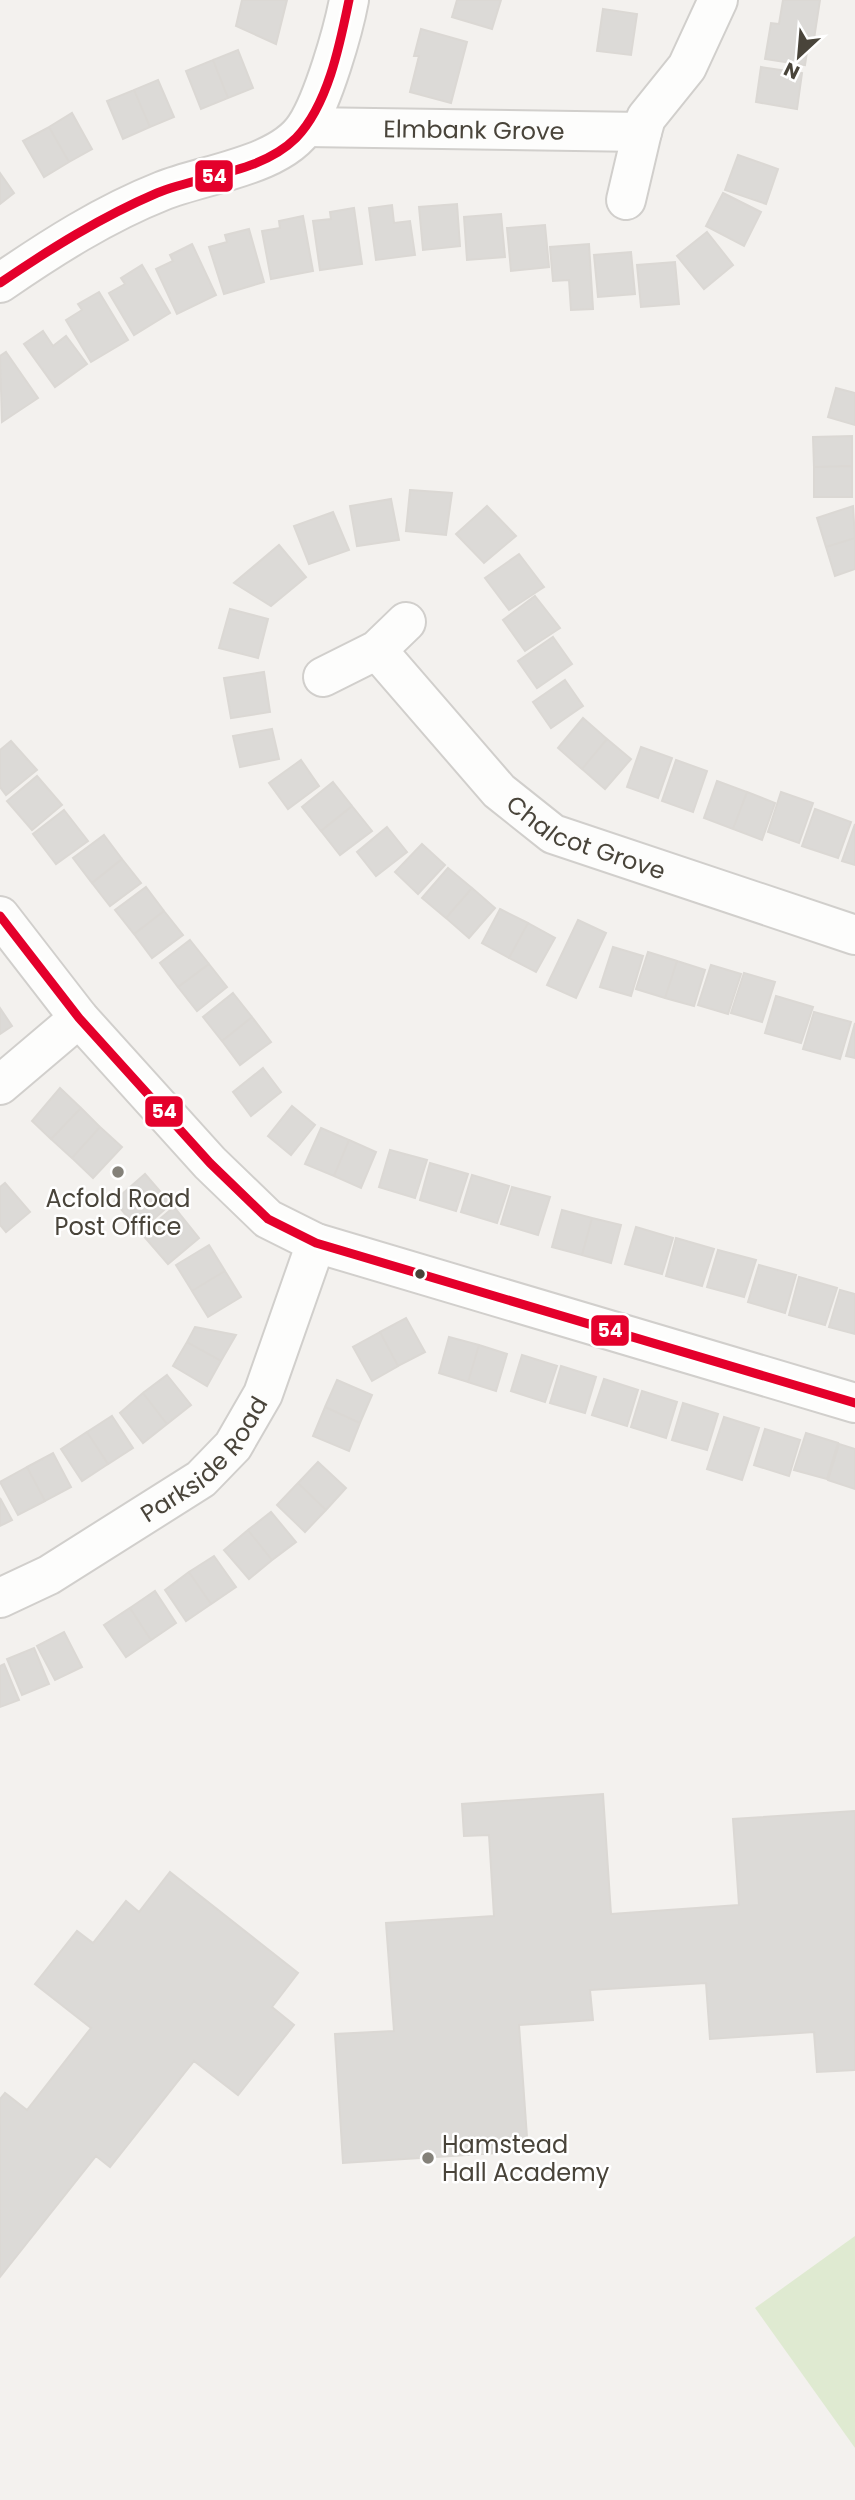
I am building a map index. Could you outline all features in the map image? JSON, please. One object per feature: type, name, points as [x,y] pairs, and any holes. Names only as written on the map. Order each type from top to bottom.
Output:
[{"type":"street","points":[[0,283],[66,237],[162,191],[278,153],[306,127],[325,81],[349,0]]},
{"type":"street","points":[[626,200],[646,118],[687,67],[718,0]]},
{"type":"street","name":"Elmbank Grove","points":[[306,127],[642,132]]},
{"type":"street","points":[[323,677],[377,650],[406,622]]},
{"type":"street","name":"Chalcot Grove","points":[[377,650],[499,791],[553,834],[855,935]]},
{"type":"street","points":[[0,916],[79,1018],[210,1163],[268,1219],[316,1243],[855,1403]]},
{"type":"street","points":[[0,1084],[79,1018]]},
{"type":"street","name":"Parkside Road","points":[[0,1598],[49,1575],[201,1479],[233,1446],[263,1394],[316,1243]]},
{"type":"green space","points":[[855,2236],[855,2448],[755,2308]]},
{"type":"building","points":[[242,0],[287,0],[276,44],[236,26]]},
{"type":"building","points":[[457,0],[501,0],[492,29],[452,17]]},
{"type":"building","points":[[783,0],[820,0],[814,39],[809,38],[805,65],[765,59],[771,23],[779,24]]},
{"type":"building","points":[[603,9],[637,14],[631,55],[597,51]]},
{"type":"building","points":[[421,29],[467,42],[451,103],[410,92],[419,56],[414,56]]},
{"type":"building","points":[[238,50],[253,88],[228,98],[213,60]]},
{"type":"building","points":[[213,60],[228,98],[201,109],[186,71]]},
{"type":"building","points":[[761,67],[802,73],[797,109],[756,102]]},
{"type":"building","points":[[158,80],[174,117],[150,127],[134,90]]},
{"type":"building","points":[[134,90],[150,127],[123,139],[107,101]]},
{"type":"building","points":[[72,113],[92,149],[69,162],[49,127]]},
{"type":"building","points":[[49,127],[69,162],[44,177],[23,141]]},
{"type":"building","points":[[738,155],[778,169],[766,204],[725,190]]},
{"type":"building","points":[[0,173],[14,193],[0,204]]},
{"type":"building","points":[[723,193],[761,212],[744,246],[706,226]]},
{"type":"building","points":[[457,204],[460,246],[423,250],[419,207]]},
{"type":"building","points":[[392,205],[394,223],[410,221],[415,255],[376,260],[369,208]]},
{"type":"building","points":[[354,208],[362,264],[320,270],[313,221],[331,219],[330,212]]},
{"type":"building","points":[[501,214],[505,257],[467,260],[464,217]]},
{"type":"building","points":[[303,216],[313,271],[271,279],[262,231],[280,228],[279,221]]},
{"type":"building","points":[[545,225],[549,267],[511,271],[507,228]]},
{"type":"building","points":[[249,229],[264,282],[224,294],[209,247],[227,242],[225,235]]},
{"type":"building","points":[[707,232],[733,265],[704,289],[677,256]]},
{"type":"building","points":[[192,244],[216,295],[177,314],[156,269],[173,261],[170,255]]},
{"type":"building","points":[[589,244],[593,309],[571,310],[569,280],[553,281],[550,247]]},
{"type":"building","points":[[631,252],[635,294],[598,297],[594,255]]},
{"type":"building","points":[[675,262],[679,304],[641,307],[637,265]]},
{"type":"building","points":[[142,265],[170,313],[134,335],[109,293],[125,284],[121,278]]},
{"type":"building","points":[[99,292],[128,340],[91,362],[66,320],[82,310],[78,304]]},
{"type":"building","points":[[43,331],[53,346],[66,336],[87,364],[55,387],[24,344]]},
{"type":"building","points":[[6,352],[38,398],[2,422],[0,356]]},
{"type":"building","points":[[836,388],[855,393],[855,425],[828,417]]},
{"type":"building","points":[[852,436],[852,466],[814,467],[813,437]]},
{"type":"building","points":[[852,466],[852,497],[814,497],[814,467]]},
{"type":"building","points":[[410,490],[452,493],[446,535],[406,531]]},
{"type":"building","points":[[391,499],[399,540],[357,546],[350,506]]},
{"type":"building","points":[[487,506],[516,536],[484,563],[456,534]]},
{"type":"building","points":[[853,506],[855,538],[826,547],[817,518]]},
{"type":"building","points":[[333,512],[349,550],[309,564],[294,526]]},
{"type":"building","points":[[855,538],[855,569],[835,576],[826,547]]},
{"type":"building","points":[[279,545],[306,577],[271,606],[234,583]]},
{"type":"building","points":[[519,554],[544,587],[509,610],[485,578]]},
{"type":"building","points":[[535,596],[560,628],[525,651],[503,620]]},
{"type":"building","points":[[230,609],[268,619],[258,658],[219,648]]},
{"type":"building","points":[[553,637],[572,664],[537,688],[518,661]]},
{"type":"building","points":[[264,672],[270,712],[231,718],[224,678]]},
{"type":"building","points":[[565,680],[583,706],[551,728],[533,702]]},
{"type":"building","points":[[583,718],[607,739],[582,769],[558,748]]},
{"type":"building","points":[[272,729],[279,759],[240,767],[233,736]]},
{"type":"building","points":[[607,739],[631,759],[605,789],[582,769]]},
{"type":"building","points":[[11,741],[37,770],[6,795],[0,787],[0,750]]},
{"type":"building","points":[[641,747],[672,758],[658,798],[627,787]]},
{"type":"building","points":[[301,760],[319,786],[288,809],[269,783]]},
{"type":"building","points":[[676,760],[707,771],[693,812],[662,801]]},
{"type":"building","points":[[37,776],[62,805],[32,830],[7,801]]},
{"type":"building","points":[[717,781],[747,792],[733,829],[704,818]]},
{"type":"building","points":[[333,782],[352,806],[321,831],[302,807]]},
{"type":"building","points":[[747,792],[775,803],[762,840],[733,829]]},
{"type":"building","points":[[781,792],[813,803],[799,843],[768,832]]},
{"type":"building","points":[[352,806],[372,831],[340,855],[321,831]]},
{"type":"building","points":[[815,809],[851,822],[838,858],[802,846]]},
{"type":"building","points":[[64,810],[88,841],[56,864],[33,834]]},
{"type":"building","points":[[855,824],[855,865],[842,861]]},
{"type":"building","points":[[387,827],[407,852],[376,876],[357,852]]},
{"type":"building","points":[[104,835],[122,859],[92,883],[73,858]]},
{"type":"building","points":[[422,844],[445,865],[418,894],[395,872]]},
{"type":"building","points":[[122,859],[141,883],[110,906],[92,883]]},
{"type":"building","points":[[448,868],[472,888],[446,918],[422,898]]},
{"type":"building","points":[[146,887],[164,911],[134,934],[115,910]]},
{"type":"building","points":[[472,888],[495,908],[469,938],[446,918]]},
{"type":"building","points":[[500,909],[528,923],[509,958],[482,943]]},
{"type":"building","points":[[164,911],[183,935],[152,958],[134,934]]},
{"type":"building","points":[[578,920],[606,933],[576,998],[547,985]]},
{"type":"building","points":[[528,923],[555,938],[536,972],[509,958]]},
{"type":"building","points":[[190,940],[209,964],[178,987],[160,963]]},
{"type":"building","points":[[613,947],[643,956],[631,996],[600,987]]},
{"type":"building","points":[[648,952],[677,961],[665,998],[636,989]]},
{"type":"building","points":[[677,961],[705,970],[694,1006],[665,998]]},
{"type":"building","points":[[209,964],[227,987],[197,1011],[178,987]]},
{"type":"building","points":[[711,965],[741,974],[728,1014],[698,1005]]},
{"type":"building","points":[[744,973],[775,982],[762,1022],[731,1013]]},
{"type":"building","points":[[233,993],[252,1017],[222,1041],[203,1017]]},
{"type":"building","points":[[776,996],[813,1007],[801,1043],[765,1033]]},
{"type":"building","points":[[0,1008],[12,1026],[0,1034]]},
{"type":"building","points":[[814,1012],[851,1022],[840,1059],[803,1049]]},
{"type":"building","points":[[252,1017],[271,1042],[240,1065],[222,1041]]},
{"type":"building","points":[[855,1023],[855,1058],[846,1056]]},
{"type":"building","points":[[263,1068],[281,1092],[251,1116],[233,1092]]},
{"type":"building","points":[[60,1088],[81,1108],[51,1139],[32,1121]]},
{"type":"building","points":[[292,1106],[315,1125],[291,1155],[268,1136]]},
{"type":"building","points":[[81,1108],[100,1127],[72,1158],[51,1139]]},
{"type":"building","points":[[100,1127],[122,1147],[93,1178],[72,1158]]},
{"type":"building","points":[[321,1128],[349,1140],[334,1176],[305,1164]]},
{"type":"building","points":[[349,1140],[376,1152],[361,1188],[334,1176]]},
{"type":"building","points":[[390,1150],[427,1160],[415,1198],[379,1187]]},
{"type":"building","points":[[430,1163],[468,1174],[456,1211],[420,1200]]},
{"type":"building","points":[[145,1174],[171,1204],[140,1231],[114,1201]]},
{"type":"building","points":[[472,1175],[509,1186],[497,1223],[461,1212]]},
{"type":"building","points":[[5,1183],[30,1212],[6,1232],[0,1225],[0,1187]]},
{"type":"building","points":[[512,1187],[550,1197],[538,1235],[501,1224]]},
{"type":"building","points":[[174,1207],[199,1238],[168,1264],[142,1234]]},
{"type":"building","points":[[562,1210],[592,1218],[582,1255],[552,1247]]},
{"type":"building","points":[[592,1218],[621,1225],[611,1263],[582,1255]]},
{"type":"building","points":[[636,1227],[673,1238],[662,1274],[625,1264]]},
{"type":"building","points":[[676,1238],[714,1249],[702,1286],[666,1276]]},
{"type":"building","points":[[209,1245],[225,1271],[192,1291],[176,1265]]},
{"type":"building","points":[[718,1250],[756,1260],[744,1297],[707,1287]]},
{"type":"building","points":[[759,1265],[796,1275],[785,1313],[748,1302]]},
{"type":"building","points":[[225,1271],[241,1297],[208,1317],[192,1291]]},
{"type":"building","points":[[799,1277],[837,1288],[825,1325],[789,1315]]},
{"type":"building","points":[[840,1290],[855,1294],[855,1334],[829,1327]]},
{"type":"building","points":[[406,1318],[425,1352],[398,1366],[380,1332]]},
{"type":"building","points":[[195,1327],[236,1335],[221,1361],[187,1342]]},
{"type":"building","points":[[380,1332],[398,1366],[372,1381],[353,1347]]},
{"type":"building","points":[[449,1337],[479,1345],[468,1382],[439,1373]]},
{"type":"building","points":[[187,1342],[221,1361],[207,1386],[173,1366]]},
{"type":"building","points":[[479,1345],[507,1354],[496,1391],[468,1382]]},
{"type":"building","points":[[522,1355],[557,1366],[545,1402],[511,1391]]},
{"type":"building","points":[[561,1366],[596,1377],[585,1413],[550,1403]]},
{"type":"building","points":[[167,1375],[191,1405],[167,1424],[143,1393]]},
{"type":"building","points":[[604,1379],[638,1390],[627,1426],[592,1415]]},
{"type":"building","points":[[337,1380],[372,1395],[360,1423],[325,1407]]},
{"type":"building","points":[[642,1391],[677,1402],[666,1438],[631,1427]]},
{"type":"building","points":[[143,1393],[167,1424],[143,1443],[120,1413]]},
{"type":"building","points":[[683,1403],[718,1414],[707,1450],[672,1440]]},
{"type":"building","points":[[325,1407],[360,1423],[349,1451],[313,1436]]},
{"type":"building","points":[[112,1416],[133,1448],[108,1464],[87,1432]]},
{"type":"building","points":[[724,1417],[759,1428],[742,1480],[707,1469]]},
{"type":"building","points":[[765,1429],[800,1440],[789,1476],[754,1465]]},
{"type":"building","points":[[87,1432],[108,1464],[82,1481],[61,1449]]},
{"type":"building","points":[[806,1433],[838,1443],[827,1479],[794,1470]]},
{"type":"building","points":[[839,1444],[855,1449],[855,1489],[828,1480]]},
{"type":"building","points":[[53,1453],[71,1487],[45,1501],[27,1467]]},
{"type":"building","points":[[318,1462],[346,1488],[326,1510],[298,1483]]},
{"type":"building","points":[[27,1467],[45,1501],[18,1515],[0,1482]]},
{"type":"building","points":[[298,1483],[326,1510],[305,1532],[277,1505]]},
{"type":"building","points":[[0,1498],[12,1520],[0,1526]]},
{"type":"building","points":[[271,1512],[296,1542],[272,1560],[248,1530]]},
{"type":"building","points":[[248,1530],[272,1560],[249,1579],[224,1550]]},
{"type":"building","points":[[214,1556],[236,1587],[211,1604],[189,1572]]},
{"type":"building","points":[[189,1572],[211,1604],[186,1621],[165,1590]]},
{"type":"building","points":[[155,1591],[176,1623],[151,1640],[130,1608]]},
{"type":"building","points":[[130,1608],[151,1640],[126,1657],[104,1625]]},
{"type":"building","points":[[64,1632],[82,1667],[55,1680],[37,1646]]},
{"type":"building","points":[[34,1648],[49,1684],[22,1695],[7,1659]]},
{"type":"building","points":[[4,1664],[19,1700],[0,1707],[0,1666]]},
{"type":"building","points":[[603,1794],[611,1914],[739,1905],[733,1819],[855,1811],[855,2070],[817,2072],[814,2032],[710,2039],[706,1983],[590,1990],[593,2020],[519,2025],[528,2151],[343,2163],[335,2034],[394,2031],[386,1923],[494,1916],[489,1835],[464,1836],[462,1804]]},
{"type":"building","points":[[170,1872],[298,1973],[272,2007],[294,2025],[238,2095],[194,2061],[110,2167],[96,2156],[0,2277],[0,2099],[5,2093],[27,2110],[91,2028],[35,1984],[77,1931],[93,1943],[126,1901],[139,1912]]},
{"type":"transit line","name":"54","points":[[0,283],[76,234],[136,202],[174,187],[248,166],[282,150],[296,138],[317,109],[337,54],[349,0]]},
{"type":"transit line","name":"54","points":[[0,916],[79,1018],[210,1163],[268,1219],[316,1243],[855,1403]]},
{"type":"place","name":"Acfold Road Post Office","points":[[118,1172]]},
{"type":"place","name":"Hamstead Hall Academy","points":[[428,2158]]}]
